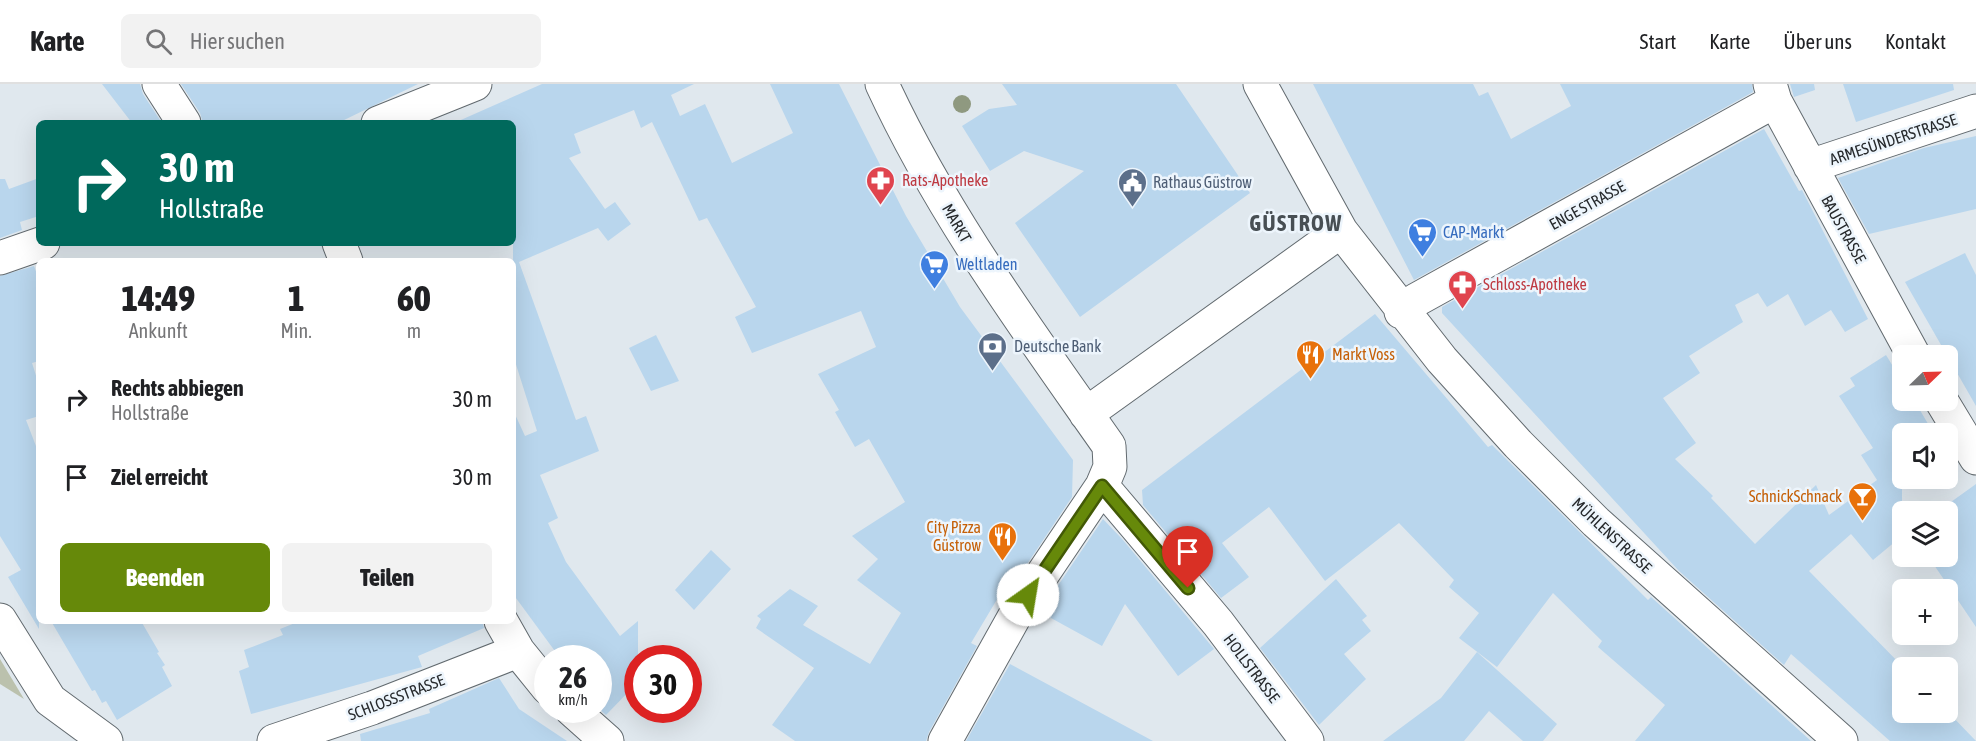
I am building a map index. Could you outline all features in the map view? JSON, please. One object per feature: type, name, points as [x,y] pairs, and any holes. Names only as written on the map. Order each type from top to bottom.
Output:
[{"type":"street","points":[[159,84],[182,120]]},
{"type":"street","points":[[385,120],[475,84]]},
{"type":"street","name":"MARKT","points":[[882,84],[898,120],[969,244],[1109,446],[1110,467],[1102,486],[1017,612],[945,741]]},
{"type":"street","points":[[1260,84],[1341,231],[1401,312]]},
{"type":"street","name":"BAUSTRASSE","points":[[1772,92],[1908,345]]},
{"type":"street","name":"ENGE STRASSE","points":[[1401,312],[1416,300],[1772,92]]},
{"type":"street","name":"ARMESÜNDERSTRASSE","points":[[1810,166],[1976,111]]},
{"type":"street","points":[[1086,414],[1341,231]]},
{"type":"street","points":[[0,258],[36,245]]},
{"type":"street","name":"MÜHLENSTRASSE","points":[[1401,312],[1518,444],[1596,522],[1841,741]]},
{"type":"street","points":[[1948,411],[1976,458]]},
{"type":"street","name":"HOLLSTRASSE","points":[[1102,486],[1218,623],[1307,741]]},
{"type":"street","points":[[0,620],[50,700],[106,741]]},
{"type":"street","points":[[503,624],[518,651],[534,671]]},
{"type":"street","name":"SCHLOSSSTRASSE","points":[[274,741],[372,708],[518,651]]},
{"type":"street","points":[[587,723],[607,741]]},
{"type":"green space","points":[[0,659],[24,699],[0,684]]},
{"type":"building","points":[[102,84],[140,84],[143,94],[160,120],[130,120]]},
{"type":"building","points":[[181,84],[418,84],[344,120],[202,120]]},
{"type":"building","points":[[542,84],[694,84],[671,95],[680,116],[705,104],[732,163],[793,133],[770,84],[839,84],[906,216],[960,307],[1073,460],[1072,497],[1007,594],[1002,591],[971,643],[977,646],[926,741],[795,741],[772,725],[814,668],[756,628],[761,619],[757,616],[790,589],[818,606],[803,625],[870,664],[901,613],[857,580],[878,559],[852,536],[905,502],[869,439],[855,447],[835,412],[839,410],[818,374],[876,347],[861,311],[752,353],[735,317],[756,307],[707,218],[699,221],[652,122],[641,128],[634,110],[574,134],[581,153],[569,158],[605,209],[615,202],[631,224],[608,241],[598,228],[519,262],[576,420],[586,416],[599,451],[540,475],[558,518],[548,523],[566,562],[620,636],[638,621],[638,645],[624,645],[624,696],[612,709],[612,645],[550,645],[516,598],[516,416],[525,436],[537,431],[516,364],[516,258],[513,258],[513,246],[516,246],[516,120],[461,120]]},
{"type":"building","name":"Rathaus Güstrow","points":[[1002,84],[1176,84],[1250,193],[1080,317],[1015,223],[1084,171],[1024,151],[990,171],[962,126],[989,109],[1017,105]]},
{"type":"building","points":[[1313,84],[1473,84],[1479,96],[1488,92],[1511,139],[1571,106],[1560,84],[1752,84],[1753,92],[1414,280]]},
{"type":"building","points":[[1790,84],[1814,84],[1815,90],[1794,97]]},
{"type":"building","points":[[1843,84],[1953,84],[1954,90],[1856,122]]},
{"type":"building","points":[[1764,129],[1799,191],[1802,190],[1868,319],[1845,332],[1831,310],[1805,326],[1788,294],[1767,307],[1758,293],[1735,305],[1743,322],[1689,356],[1700,373],[1663,398],[1696,443],[1675,459],[1713,496],[1711,498],[1755,544],[1816,485],[1829,515],[1877,480],[1861,455],[1873,448],[1839,396],[1855,386],[1850,378],[1886,355],[1892,365],[1892,411],[1920,411],[1928,423],[1892,423],[1892,489],[1902,489],[1902,501],[1892,501],[1892,544],[1873,560],[1851,534],[1809,571],[1893,657],[1892,723],[1958,722],[1976,741],[1890,741],[1791,654],[1784,665],[1679,571],[1442,313],[1442,307]]},
{"type":"building","points":[[1976,136],[1976,209],[1869,234],[1838,178],[1924,148]]},
{"type":"building","points":[[0,179],[5,179],[9,189],[36,179],[36,217],[20,222],[22,230],[0,238]]},
{"type":"building","points":[[1965,253],[1976,275],[1976,406],[1958,375],[1958,345],[1941,345],[1905,282]]},
{"type":"building","points":[[34,266],[36,272],[36,362],[32,363],[36,376],[36,417],[26,420],[36,446],[36,624],[8,577],[21,570],[0,536],[0,276]]},
{"type":"building","points":[[1375,314],[1488,447],[1492,445],[1648,600],[1651,597],[1811,741],[1635,741],[1665,705],[1598,647],[1602,641],[1553,593],[1497,667],[1459,638],[1479,613],[1449,587],[1454,580],[1399,523],[1325,581],[1269,507],[1222,543],[1249,577],[1221,598],[1143,505],[1142,490]]},
{"type":"building","points":[[656,335],[679,381],[651,391],[629,348]]},
{"type":"building","points":[[1976,484],[1976,627],[1958,600],[1958,579],[1944,579],[1935,567],[1958,567],[1958,501],[1952,501]]},
{"type":"building","points":[[1103,519],[1214,649],[1178,676],[1125,604],[1102,646],[1040,612]]},
{"type":"building","points":[[711,550],[731,569],[694,610],[675,590]]},
{"type":"building","points":[[1336,579],[1367,616],[1362,620],[1371,631],[1344,654],[1366,679],[1319,725],[1260,648]]},
{"type":"building","points":[[53,624],[143,624],[159,652],[157,653],[165,665],[162,667],[172,686],[117,720],[106,701],[102,703],[95,690],[92,691]]},
{"type":"building","points":[[292,624],[483,624],[484,628],[418,656],[422,667],[251,714],[239,671],[249,667],[244,650],[283,635],[280,629]]},
{"type":"building","points":[[1477,652],[1557,724],[1543,741],[1523,741],[1489,711],[1464,741],[1383,741],[1441,698]]},
{"type":"building","points":[[1010,664],[1153,741],[966,741]]},
{"type":"building","points":[[499,678],[519,709],[534,719],[534,723],[540,723],[567,741],[361,741],[360,734],[430,713],[429,709]]},
{"type":"place","name":"Rats-Apotheke","points":[[881,206]]},
{"type":"place","name":"Rathaus Güstrow","points":[[1132,208]]},
{"type":"place","name":"CAP-Markt","points":[[1422,258]]},
{"type":"place","name":"Weltladen","points":[[935,290]]},
{"type":"place","name":"Schloss-Apotheke","points":[[1462,310]]},
{"type":"place","name":"Deutsche Bank","points":[[993,372]]},
{"type":"place","name":"Markt Voss","points":[[1311,380]]},
{"type":"place","name":"SchnickSchnack","points":[[1863,522]]},
{"type":"place","name":"City Pizza Güstrow","points":[[1002,562]]},
{"type":"district","name":"GÜSTROW","points":[[1296,223]]},
{"type":"route","points":[[1028,595],[1061,543],[1102,486],[1188,588]]}]
